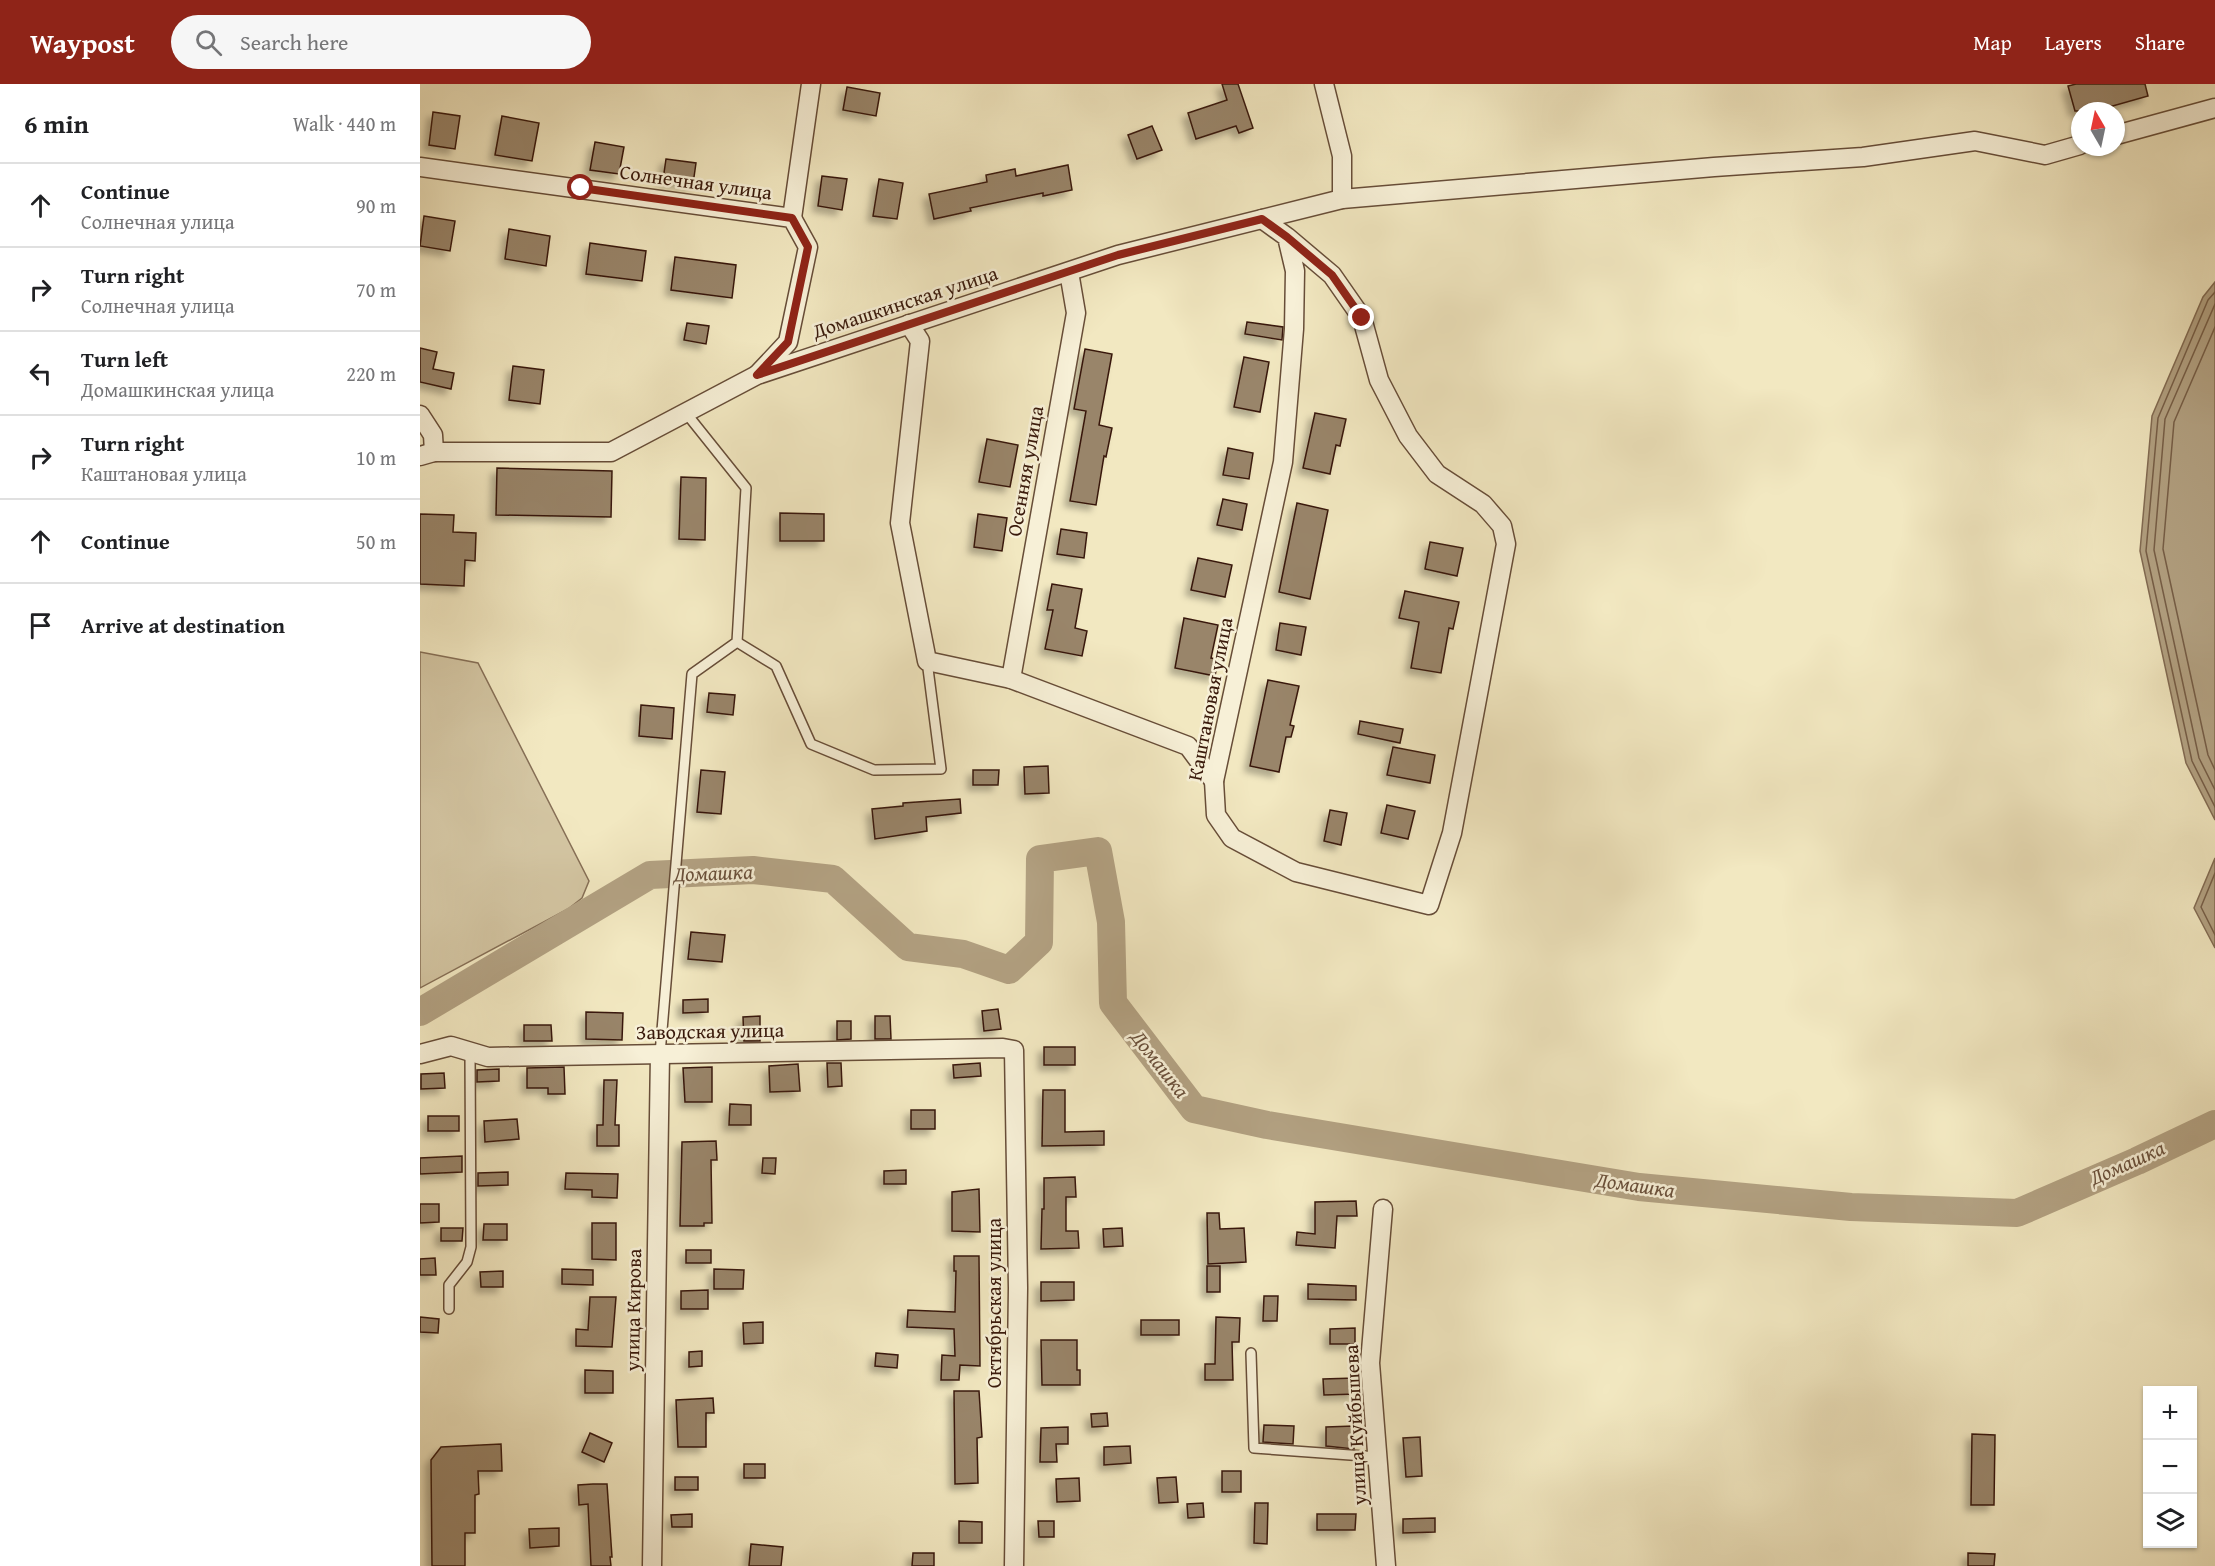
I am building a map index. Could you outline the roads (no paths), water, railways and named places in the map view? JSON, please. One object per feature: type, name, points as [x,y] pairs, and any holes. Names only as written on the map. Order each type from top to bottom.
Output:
[{"type":"street","points":[[792,218],[811,84]]},
{"type":"street","points":[[1324,84],[1342,156],[1342,200]]},
{"type":"street","points":[[2125,133],[2215,108]]},
{"type":"street","name":"Домашкинская улица","points":[[427,454],[611,452],[757,375],[1118,255],[1342,200],[1714,167],[1863,157],[1975,141],[2045,154],[2071,147]]},
{"type":"street","name":"Солнечная улица","points":[[420,167],[792,218],[808,247],[788,342],[757,375]]},
{"type":"street","points":[[1262,219],[1287,237]]},
{"type":"street","name":"Каштановая улица","points":[[1287,237],[1332,275],[1362,318],[1379,380],[1408,436],[1437,474],[1483,504],[1502,526],[1506,544],[1452,833],[1429,905],[1296,872],[1232,838],[1216,815],[1214,781],[1283,462],[1294,329],[1295,271],[1287,237]]},
{"type":"street","name":"Осенняя улица","points":[[1011,679],[1076,313],[1069,272]]},
{"type":"street","points":[[909,324],[920,341],[900,523],[927,661],[1011,679],[1188,746],[1214,781]]},
{"type":"street","points":[[420,416],[433,435],[427,454]]},
{"type":"street","name":"Заводская улица","points":[[420,1054],[451,1046],[488,1057],[1004,1048]]},
{"type":"street","name":"Октябрьская улица","points":[[1004,1048],[1014,1050],[1018,1288],[1014,1566]]},
{"type":"street","name":"улица Кирова","points":[[652,1566],[660,1054]]},
{"type":"street","name":"улица Куйбышева","points":[[1383,1209],[1370,1362],[1386,1566]]},
{"type":"lane","points":[[686,413],[746,488],[737,642]]},
{"type":"lane","points":[[737,642],[776,666],[811,744],[874,770],[941,769],[927,661]]},
{"type":"lane","points":[[660,1054],[692,674],[737,642]]},
{"type":"lane","points":[[449,1309],[449,1285],[467,1263],[471,1247],[470,1052]]},
{"type":"lane","points":[[1251,1353],[1254,1448],[1378,1457]]},
{"type":"water","points":[[2215,282],[2215,820],[2186,763],[2140,551],[2152,416],[2203,297]]},
{"type":"water","points":[[2215,858],[2215,948],[2194,908]]},
{"type":"waterway","name":"Домашка","points":[[420,1012],[650,875],[753,870],[833,879],[908,947],[963,954],[1009,970],[1039,942],[1040,859],[1098,851],[1111,922],[1113,1003],[1194,1109],[1267,1125],[1639,1187],[1851,1207],[2017,1213],[2215,1124]]}]
